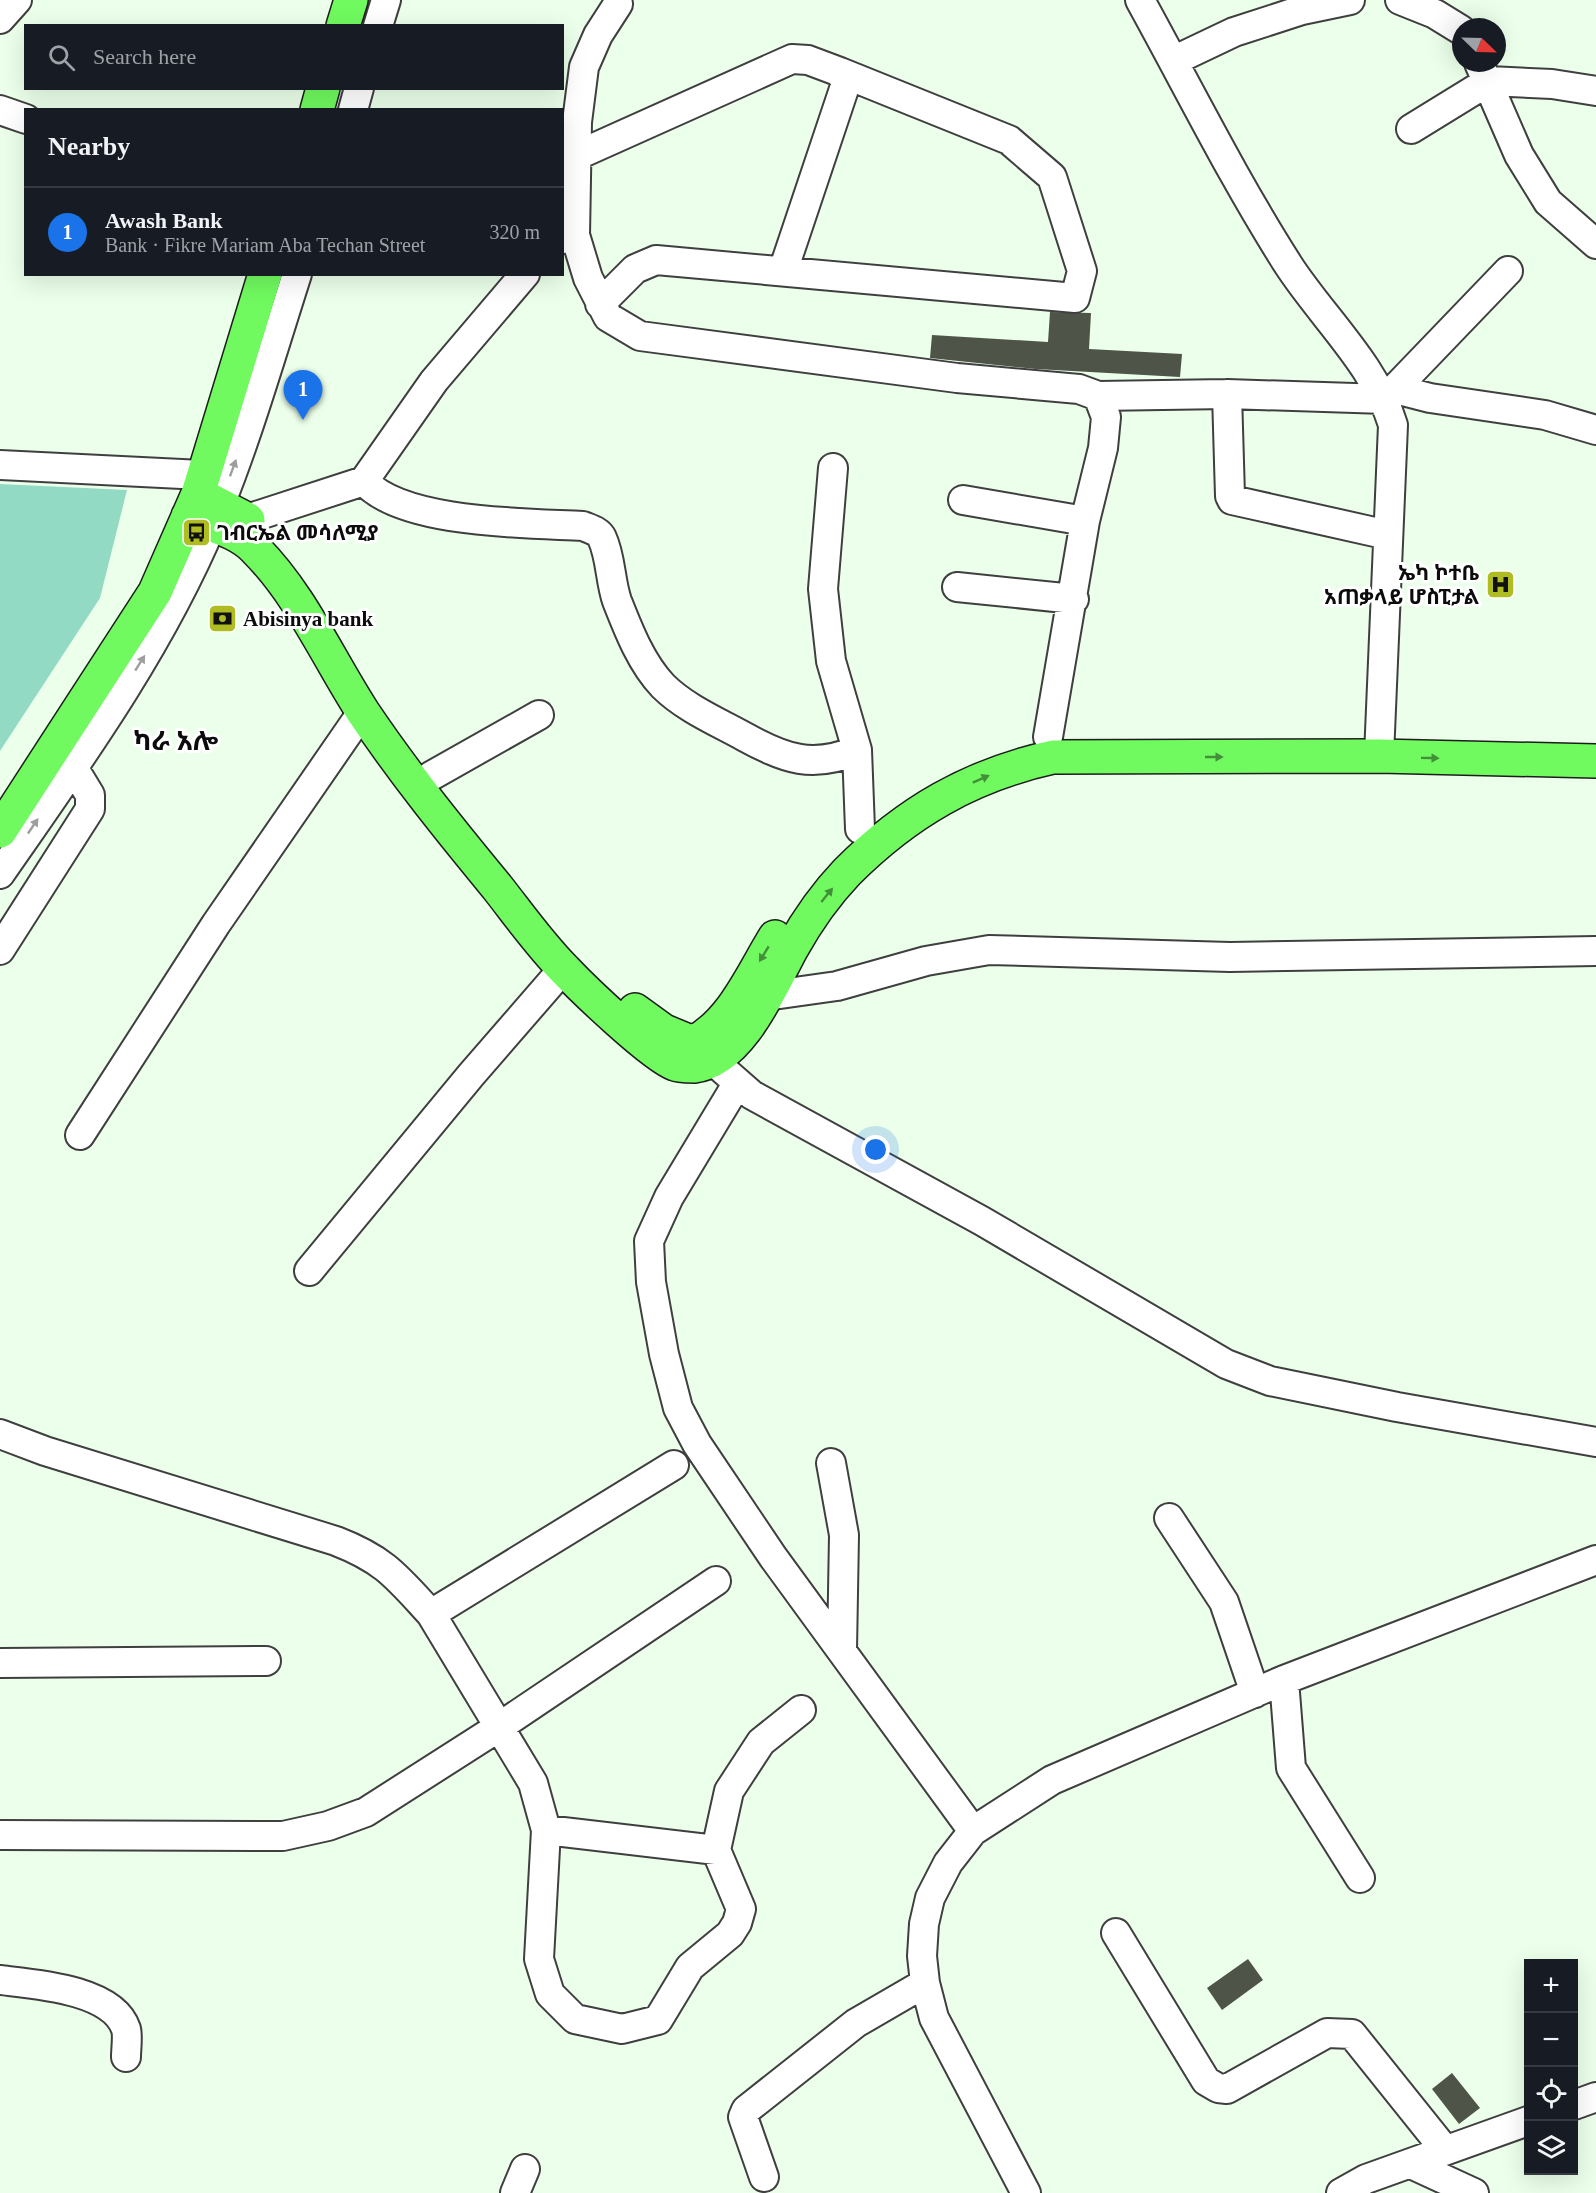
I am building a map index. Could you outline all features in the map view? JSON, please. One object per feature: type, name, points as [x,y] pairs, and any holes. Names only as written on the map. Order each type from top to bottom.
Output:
[{"type":"main road","points":[[344,24],[351,0]]},
{"type":"main road","points":[[318,108],[322,90]]},
{"type":"main road","points":[[0,831],[211,506],[265,276]]},
{"type":"main road","points":[[211,506],[272,567],[297,603],[363,711],[418,790],[563,969],[635,1034],[675,1064],[694,1066],[710,1034],[732,1008],[803,890],[829,858],[891,803],[922,782],[969,759],[1048,737],[1379,745],[1596,761]]},
{"type":"main road","points":[[211,506],[265,532],[283,552],[373,694],[431,776],[575,954],[604,984],[663,1031],[702,1052],[733,1042],[751,1021],[793,946],[821,903],[845,874],[905,821],[934,802],[1011,766],[1053,757],[1596,738]]},
{"type":"street","points":[[0,19],[17,0]]},
{"type":"street","points":[[379,24],[386,0]]},
{"type":"street","points":[[1140,0],[1257,216],[1309,296],[1355,356],[1390,394],[1393,425],[1379,745]]},
{"type":"street","points":[[1173,61],[1234,32],[1302,10],[1350,0]]},
{"type":"street","points":[[1400,0],[1435,14],[1452,24]]},
{"type":"street","points":[[618,4],[598,34],[584,67],[577,122],[578,155],[569,237],[608,317],[640,336],[957,378],[1078,389],[1098,396],[1390,394],[1545,415],[1596,430]]},
{"type":"street","points":[[578,155],[792,59],[808,60],[1009,140],[1052,177],[1082,272],[1075,298],[656,260],[634,268],[600,304]]},
{"type":"street","points":[[783,271],[846,83],[840,72]]},
{"type":"street","points":[[1484,72],[1519,156],[1548,202],[1596,244]]},
{"type":"street","points":[[1411,129],[1484,72],[1596,91]]},
{"type":"street","points":[[354,108],[358,90]]},
{"type":"street","points":[[0,110],[24,118]]},
{"type":"street","points":[[1390,394],[1508,271]]},
{"type":"street","points":[[0,874],[151,646],[251,420],[296,276]]},
{"type":"street","points":[[0,465],[211,506],[364,481],[434,381],[523,276]]},
{"type":"street","points":[[1227,394],[1230,496],[1232,500],[1388,535]]},
{"type":"street","points":[[1048,737],[1074,599],[1084,521],[1103,448],[1106,417],[1098,396]]},
{"type":"street","points":[[832,468],[823,589],[831,661],[857,750],[860,829]]},
{"type":"street","points":[[364,481],[373,492],[393,501],[444,515],[584,526],[594,530],[602,538],[615,596],[628,628],[662,685],[686,704],[750,740],[795,760],[816,762],[839,758],[857,750]]},
{"type":"street","points":[[963,500],[1084,521]]},
{"type":"street","points":[[957,587],[1074,599]]},
{"type":"street","points":[[80,1135],[216,924],[363,711]]},
{"type":"street","points":[[431,776],[539,715]]},
{"type":"street","points":[[0,950],[90,809],[90,795],[73,767]]},
{"type":"street","points":[[766,996],[837,987],[926,960],[989,950],[1230,957],[1596,951]]},
{"type":"street","points":[[309,1271],[484,1059],[563,969]]},
{"type":"street","points":[[702,1052],[737,1084],[788,1115],[982,1221],[1226,1364],[1270,1381],[1397,1407],[1596,1442]]},
{"type":"street","points":[[737,1084],[669,1197],[649,1241],[651,1282],[664,1354],[678,1408],[697,1444],[973,1831]]},
{"type":"street","points":[[0,1434],[45,1451],[336,1541],[366,1553],[388,1567],[431,1614],[532,1783],[546,1830],[539,1959],[550,1994],[575,2019],[622,2029],[658,2020],[690,1967],[730,1934],[737,1923],[741,1909],[716,1850],[729,1791],[761,1742],[801,1710]]},
{"type":"street","points":[[831,1463],[844,1535],[842,1650]]},
{"type":"street","points":[[431,1614],[674,1465]]},
{"type":"street","points":[[1169,1518],[1224,1602],[1256,1693]]},
{"type":"street","points":[[1018,2191],[934,2018],[925,1983],[922,1956],[924,1924],[930,1898],[948,1863],[973,1831],[1052,1780],[1284,1680],[1596,1560]]},
{"type":"street","points":[[0,1835],[283,1836],[328,1826],[366,1812],[499,1728],[716,1581]]},
{"type":"street","points":[[0,1663],[266,1661]]},
{"type":"street","points":[[1284,1680],[1291,1768],[1360,1878]]},
{"type":"street","points":[[546,1830],[716,1850]]},
{"type":"street","points":[[1116,1933],[1206,2081],[1218,2088],[1227,2089],[1327,2033],[1352,2034],[1445,2150]]},
{"type":"street","points":[[0,1980],[61,1987],[92,1998],[112,2012],[126,2028],[126,2057]]},
{"type":"street","points":[[764,2177],[743,2117],[746,2110],[856,2023],[925,1983]]},
{"type":"street","points":[[1578,2104],[1596,2097]]},
{"type":"street","points":[[1341,2193],[1366,2179],[1524,2122]]},
{"type":"street","points":[[1411,2164],[1474,2193]]},
{"type":"shaded area","points":[[0,484],[127,490],[100,598],[0,751]]},
{"type":"building","points":[[1050,312],[1091,313],[1089,349],[1182,354],[1180,377],[1036,369],[930,358],[932,335],[1048,342]]},
{"type":"building","points":[[1248,1959],[1263,1980],[1222,2010],[1207,1988]]},
{"type":"building","points":[[1452,2073],[1480,2108],[1459,2124],[1432,2089]]},
{"type":"place","name":"Awash Bank","points":[[303,420]]},
{"type":"place","name":"ገብርኤል መሳለሚያ","points":[[196,533]]},
{"type":"place","name":"ኤካ ኮተቤ አጠቃላይ ሆስፒታል","points":[[1500,585]]},
{"type":"place","name":"Abisinya bank","points":[[222,619]]},
{"type":"district","name":"ካራ አሎ","points":[[176,741]]}]
